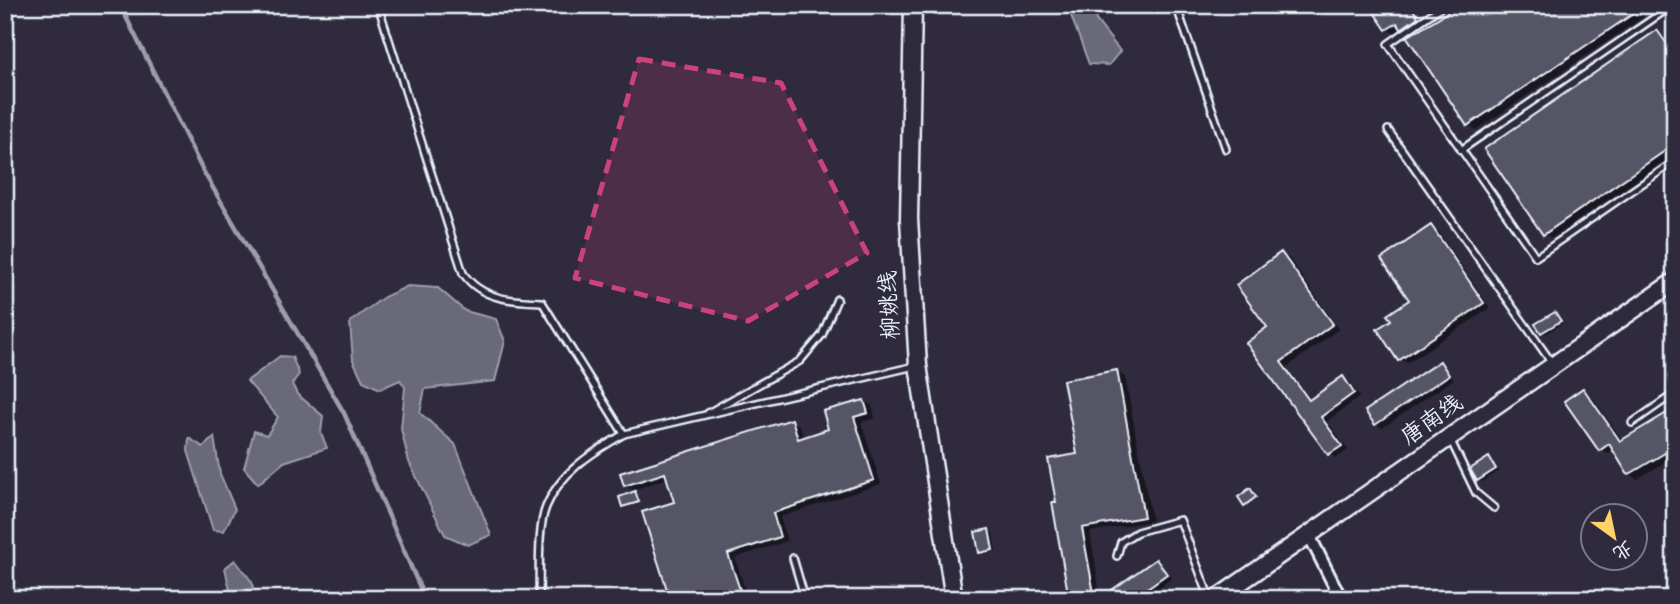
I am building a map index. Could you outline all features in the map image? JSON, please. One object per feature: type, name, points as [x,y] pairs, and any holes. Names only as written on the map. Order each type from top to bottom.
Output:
[{"type":"street","name":"柳姚线","points":[[913,5],[909,219],[918,365],[954,599]]},
{"type":"street","name":"唐南线","points":[[1216,599],[1675,281]]},
{"type":"street","points":[[1309,535],[1341,599]]},
{"type":"lane","points":[[378,5],[463,273],[470,284],[485,293],[511,301],[542,302],[624,435]]},
{"type":"lane","points":[[1176,5],[1226,149]]},
{"type":"lane","points":[[1444,5],[1388,44],[1536,257],[1675,161]]},
{"type":"lane","points":[[1461,150],[1669,6],[1675,17]]},
{"type":"lane","points":[[1388,130],[1554,365]]},
{"type":"lane","points":[[702,416],[800,361],[822,335],[837,299]]},
{"type":"lane","points":[[539,599],[545,508],[562,481],[589,453],[624,435],[918,365]]},
{"type":"lane","points":[[1632,423],[1675,393]]},
{"type":"lane","points":[[1450,438],[1476,493],[1494,509]]},
{"type":"lane","points":[[1116,556],[1121,542],[1137,533],[1180,520],[1210,599]]},
{"type":"lane","points":[[793,558],[805,599]]},
{"type":"highlighted area","points":[[639,59],[781,83],[867,253],[748,321],[575,278]]},
{"type":"water","points":[[1067,5],[1094,5],[1096,20],[1120,51],[1109,65],[1089,64]]},
{"type":"water","points":[[408,286],[438,288],[465,311],[496,319],[505,341],[495,381],[425,389],[420,413],[455,444],[491,535],[468,545],[445,535],[409,462],[401,429],[405,387],[400,380],[380,389],[363,381],[353,360],[350,322],[384,297]]},
{"type":"water","points":[[280,356],[292,357],[299,374],[292,384],[297,394],[323,416],[321,433],[327,448],[284,462],[258,484],[244,468],[254,431],[267,435],[278,417],[247,381]]},
{"type":"water","points":[[214,437],[220,474],[235,509],[224,531],[213,530],[188,451],[189,438],[203,447]]},
{"type":"water","points":[[235,560],[252,582],[256,599],[232,599],[225,568]]},
{"type":"building","points":[[1369,5],[1410,5],[1418,17],[1401,29],[1397,23],[1386,30]]},
{"type":"building","points":[[1459,5],[1646,5],[1467,126],[1407,37]]},
{"type":"building","points":[[1657,30],[1675,55],[1675,144],[1543,235],[1484,149]]},
{"type":"building","points":[[1431,225],[1484,303],[1398,361],[1377,329],[1391,320],[1387,315],[1409,300],[1381,259]]},
{"type":"building","points":[[1281,252],[1333,324],[1281,362],[1309,400],[1343,376],[1354,393],[1321,417],[1342,446],[1328,455],[1246,343],[1267,327],[1236,285]]},
{"type":"building","points":[[1555,312],[1561,321],[1541,333],[1535,324]]},
{"type":"building","points":[[1440,361],[1449,375],[1375,425],[1365,411]]},
{"type":"building","points":[[1117,370],[1144,517],[1082,528],[1095,599],[1069,599],[1052,502],[1056,502],[1048,459],[1077,454],[1063,380]]},
{"type":"building","points":[[1583,388],[1620,441],[1675,408],[1675,447],[1628,475],[1609,444],[1599,451],[1564,401]]},
{"type":"building","points":[[864,400],[868,413],[854,417],[874,480],[773,513],[780,537],[728,554],[743,599],[670,599],[642,512],[674,502],[665,473],[624,486],[620,473],[792,419],[798,439],[828,429],[823,411]]},
{"type":"building","points":[[1489,457],[1496,469],[1477,481],[1470,469]]},
{"type":"building","points":[[1250,488],[1256,497],[1244,506],[1238,497]]},
{"type":"building","points":[[635,491],[639,502],[622,507],[619,497]]},
{"type":"building","points":[[989,529],[993,550],[979,553],[975,532]]},
{"type":"building","points":[[1156,559],[1167,574],[1132,599],[1099,599]]},
{"type":"waterway","points":[[120,5],[202,169],[344,413],[425,599]]}]
